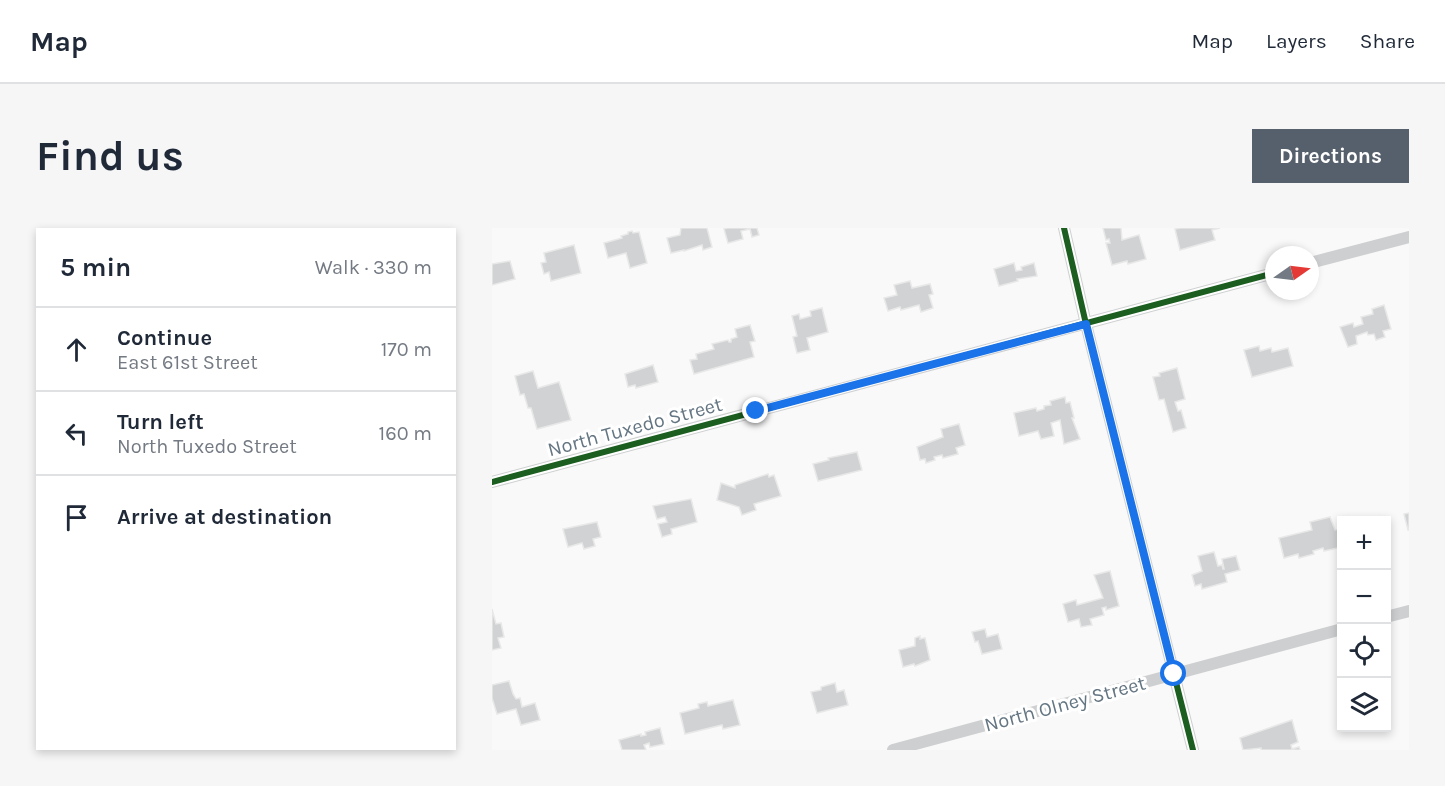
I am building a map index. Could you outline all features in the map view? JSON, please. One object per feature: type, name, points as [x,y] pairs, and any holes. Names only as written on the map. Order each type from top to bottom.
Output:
[{"type":"street","points":[[1064,228],[1193,750]]},
{"type":"street","points":[[1319,261],[1409,237]]},
{"type":"street","name":"North Tuxedo Street","points":[[492,482],[1265,275]]},
{"type":"street","points":[[1391,616],[1409,611]]},
{"type":"street","name":"North Olney Street","points":[[893,750],[1337,630]]},
{"type":"building","points":[[681,228],[707,228],[712,247],[703,250],[702,245],[671,253],[667,238],[680,235]]},
{"type":"building","points":[[757,228],[759,235],[752,237],[750,229],[741,231],[743,239],[728,243],[724,229]]},
{"type":"building","points":[[1103,228],[1121,228],[1122,240],[1139,235],[1146,259],[1112,265],[1106,243],[1110,243],[1109,239],[1106,240]]},
{"type":"building","points":[[1220,228],[1212,230],[1215,240],[1180,250],[1175,229]]},
{"type":"building","points":[[632,231],[633,233],[639,232],[647,263],[630,268],[626,253],[608,258],[604,243],[622,238],[621,236]]},
{"type":"building","points":[[574,245],[581,273],[551,281],[549,272],[544,274],[541,263],[546,262],[544,253]]},
{"type":"building","points":[[510,261],[515,279],[492,285],[492,264]]},
{"type":"building","points":[[1014,263],[1016,271],[1034,263],[1037,276],[1017,279],[1018,281],[999,286],[994,269]]},
{"type":"building","points":[[910,281],[912,288],[930,284],[933,294],[929,295],[933,308],[921,312],[919,305],[888,311],[884,298],[897,295],[894,285]]},
{"type":"building","points":[[1384,305],[1391,329],[1383,331],[1385,337],[1376,340],[1374,334],[1368,335],[1367,332],[1356,336],[1357,344],[1348,347],[1340,327],[1353,323],[1354,327],[1363,324],[1361,317],[1373,314],[1372,309]]},
{"type":"building","points":[[822,308],[828,332],[807,338],[810,350],[797,353],[793,337],[797,336],[792,316],[799,314],[800,319],[811,316],[810,311]]},
{"type":"building","points":[[750,325],[755,341],[750,342],[754,357],[694,374],[690,360],[697,359],[696,354],[714,349],[712,344],[728,340],[731,342],[731,339],[737,337],[735,329]]},
{"type":"building","points":[[1259,346],[1260,351],[1271,348],[1272,352],[1288,348],[1293,366],[1252,377],[1244,350]]},
{"type":"building","points":[[653,365],[658,382],[636,388],[635,385],[628,387],[625,374]]},
{"type":"building","points":[[1177,368],[1185,399],[1175,402],[1178,411],[1181,410],[1186,428],[1173,432],[1164,399],[1159,400],[1153,377]]},
{"type":"building","points":[[533,371],[538,388],[559,382],[571,420],[537,429],[524,394],[520,395],[515,376]]},
{"type":"building","points":[[1065,397],[1066,403],[1070,402],[1074,418],[1072,418],[1080,439],[1064,444],[1060,420],[1051,423],[1054,436],[1041,439],[1038,431],[1019,436],[1014,413],[1036,408],[1037,411],[1044,409],[1044,406],[1051,405],[1050,401]]},
{"type":"building","points":[[959,424],[965,445],[956,448],[958,454],[943,458],[942,455],[934,457],[935,460],[926,463],[925,459],[920,460],[917,447],[943,437],[941,429]]},
{"type":"building","points":[[857,452],[862,470],[818,481],[813,464],[829,460],[828,458]]},
{"type":"building","points":[[768,474],[769,477],[774,475],[781,496],[754,504],[756,510],[742,515],[739,507],[717,500],[721,483],[735,488],[735,485]]},
{"type":"building","points":[[691,499],[697,522],[671,529],[672,534],[662,537],[658,524],[667,522],[665,517],[657,519],[653,506]]},
{"type":"building","points":[[1409,513],[1409,530],[1408,530],[1404,514]]},
{"type":"building","points":[[1330,517],[1335,530],[1337,530],[1337,548],[1324,551],[1323,548],[1313,551],[1314,554],[1299,558],[1298,554],[1284,558],[1279,538],[1312,530],[1310,522]]},
{"type":"building","points":[[597,522],[601,537],[593,539],[595,546],[584,549],[582,543],[568,547],[563,529]]},
{"type":"building","points":[[1214,552],[1218,566],[1222,565],[1223,569],[1222,559],[1236,556],[1240,570],[1225,574],[1227,582],[1202,589],[1201,584],[1195,586],[1192,575],[1202,571],[1198,556]]},
{"type":"building","points":[[1110,571],[1119,606],[1106,610],[1106,607],[1102,608],[1104,615],[1090,619],[1092,625],[1081,627],[1079,619],[1068,622],[1063,604],[1076,600],[1077,605],[1103,598],[1094,575]]},
{"type":"building","points":[[492,609],[496,624],[501,623],[504,637],[498,638],[501,648],[492,650]]},
{"type":"building","points":[[985,629],[987,637],[998,634],[1002,649],[982,654],[972,632]]},
{"type":"building","points":[[920,636],[920,639],[925,638],[930,660],[915,666],[914,664],[903,667],[899,650],[915,646],[915,638]]},
{"type":"building","points":[[509,681],[516,699],[520,698],[522,707],[535,703],[540,720],[521,725],[516,709],[497,714],[492,698],[492,685]]},
{"type":"building","points":[[835,683],[837,692],[844,690],[848,705],[817,713],[811,692]]},
{"type":"building","points":[[733,700],[740,725],[723,729],[722,725],[685,734],[680,713],[699,708],[698,704],[707,702],[708,706]]},
{"type":"building","points":[[1292,720],[1298,742],[1291,745],[1292,749],[1299,747],[1300,750],[1261,750],[1261,748],[1243,750],[1240,738]]},
{"type":"building","points":[[660,728],[664,744],[650,747],[649,743],[644,745],[646,750],[622,750],[619,740],[641,734],[641,736],[646,735],[645,732]]},
{"type":"cycle path","points":[[1064,228],[1193,750]]},
{"type":"cycle path","points":[[492,482],[1265,275]]},
{"type":"route","points":[[756,411],[1086,324],[1174,674]]}]
